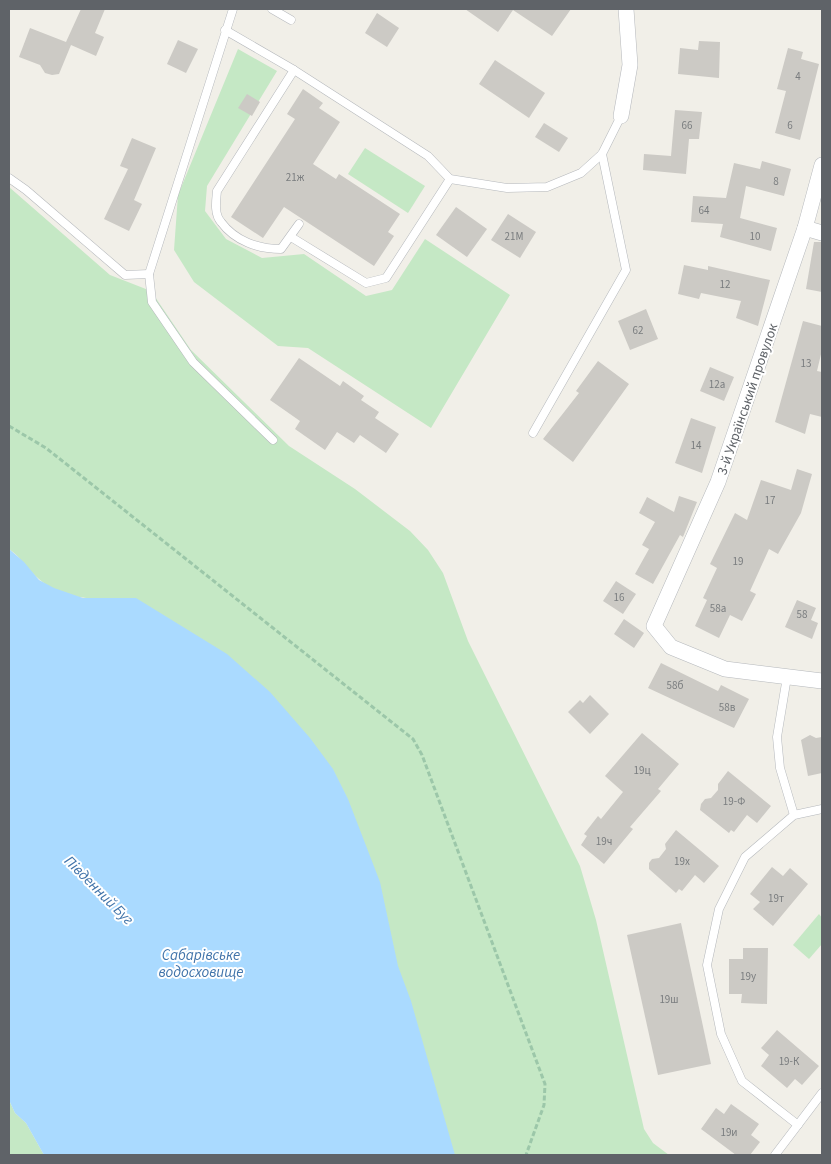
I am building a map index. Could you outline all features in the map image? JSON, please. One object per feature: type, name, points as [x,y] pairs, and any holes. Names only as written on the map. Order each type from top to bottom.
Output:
[{"type":"street","points":[[621,116],[630,65],[626,9]]},
{"type":"street","name":"3-й Український провулок","points":[[787,677],[725,669],[672,647],[654,626],[718,482],[805,228],[822,165]]},
{"type":"street","points":[[805,228],[822,232]]},
{"type":"street","points":[[787,677],[822,681]]},
{"type":"lane","points":[[232,9],[149,274],[152,302],[193,362],[273,440]]},
{"type":"lane","points":[[272,9],[291,20]]},
{"type":"lane","points":[[225,30],[294,70],[428,156],[450,179],[507,188],[547,187],[581,173],[602,154],[621,116]]},
{"type":"lane","points":[[294,70],[217,191],[216,208],[220,222],[244,242],[263,249],[280,249],[299,224]]},
{"type":"lane","points":[[533,433],[626,270],[602,154]]},
{"type":"lane","points":[[9,178],[125,275],[149,274]]},
{"type":"lane","points":[[290,237],[366,283],[386,278],[450,179]]},
{"type":"lane","points":[[787,677],[777,737],[780,768],[794,815]]},
{"type":"lane","points":[[798,1125],[742,1081],[721,1034],[707,965],[719,909],[745,858],[794,815],[822,809]]},
{"type":"lane","points":[[776,1155],[822,1093]]},
{"type":"path","points":[[9,426],[46,448],[413,739],[422,755],[546,1084],[544,1105],[526,1155]]},
{"type":"green space","points":[[238,49],[277,71],[207,186],[205,211],[226,239],[262,258],[304,254],[366,296],[392,290],[425,239],[510,295],[431,428],[308,348],[278,346],[194,282],[174,250],[178,195]]},
{"type":"green space","points":[[365,148],[425,186],[408,213],[348,174]]},
{"type":"green space","points":[[9,187],[110,275],[151,291],[191,350],[289,446],[355,489],[410,531],[428,550],[443,573],[468,641],[580,866],[596,920],[644,1129],[653,1143],[669,1155],[404,1155],[105,599],[79,597],[53,589],[35,575],[9,549]]},
{"type":"green space","points":[[819,914],[822,918],[822,944],[809,959],[793,945]]},
{"type":"green space","points":[[9,1100],[15,1113],[26,1123],[44,1155],[9,1155]]},
{"type":"water","name":"Сабарівське водосховище","points":[[9,549],[24,562],[39,580],[54,588],[83,598],[136,598],[227,654],[270,692],[310,738],[333,769],[348,799],[380,882],[398,966],[411,1001],[455,1155],[44,1155],[26,1123],[15,1113],[9,1100]]},
{"type":"building","points":[[81,9],[105,9],[95,33],[104,37],[96,56],[71,45],[59,74],[52,75],[45,73],[40,65],[19,57],[30,28],[66,42]]},
{"type":"building","points":[[465,9],[571,9],[552,36],[513,10],[498,32]]},
{"type":"building","points":[[377,13],[399,28],[387,47],[365,33]]},
{"type":"building","points":[[178,40],[198,49],[186,73],[167,64]]},
{"type":"building","points":[[699,41],[720,42],[719,78],[678,74],[680,48],[698,50]]},
{"type":"building","points":[[788,48],[803,52],[801,59],[819,64],[800,140],[775,133],[786,91],[777,89]]},
{"type":"building","points":[[495,60],[545,93],[529,118],[479,84]]},
{"type":"building","points":[[303,89],[323,103],[319,108],[340,122],[313,164],[336,179],[339,174],[400,214],[388,232],[394,236],[374,266],[284,207],[263,238],[231,217],[295,119],[287,114]]},
{"type":"building","points":[[247,94],[260,102],[252,116],[238,108]]},
{"type":"building","points":[[675,110],[702,112],[699,139],[689,139],[686,174],[643,170],[644,154],[671,156]]},
{"type":"building","points":[[544,123],[568,138],[559,152],[535,137]]},
{"type":"building","points":[[132,138],[156,148],[134,200],[142,204],[129,231],[104,219],[128,169],[120,166]]},
{"type":"building","points":[[762,161],[791,169],[784,196],[746,186],[740,218],[777,228],[771,251],[720,237],[723,224],[691,222],[693,196],[726,198],[734,163],[760,169]]},
{"type":"building","points":[[456,207],[487,229],[467,257],[436,235]]},
{"type":"building","points":[[508,214],[536,232],[520,258],[491,240]]},
{"type":"building","points":[[814,242],[822,242],[822,292],[806,289]]},
{"type":"building","points":[[684,265],[708,270],[708,266],[770,280],[758,326],[736,318],[741,301],[701,293],[699,299],[678,294]]},
{"type":"building","points":[[646,309],[658,339],[630,350],[618,321]]},
{"type":"building","points":[[803,321],[822,326],[822,350],[817,371],[822,372],[822,417],[810,414],[805,434],[775,422]]},
{"type":"building","points":[[299,358],[340,386],[343,381],[364,396],[361,400],[379,412],[375,418],[399,434],[386,453],[360,435],[354,443],[337,432],[325,450],[295,429],[300,421],[270,400]]},
{"type":"building","points":[[598,361],[629,384],[573,462],[543,439],[579,393],[576,391]]},
{"type":"building","points":[[710,367],[734,377],[724,401],[700,391]]},
{"type":"building","points":[[691,418],[716,427],[702,473],[675,463]]},
{"type":"building","points":[[797,469],[812,474],[801,513],[778,554],[769,549],[750,591],[756,594],[742,621],[730,615],[719,638],[695,626],[707,600],[703,598],[717,568],[710,564],[735,513],[747,520],[761,480],[791,490]]},
{"type":"building","points":[[679,496],[697,502],[683,537],[680,535],[653,584],[635,574],[649,549],[642,545],[655,522],[639,513],[647,497],[674,512]]},
{"type":"building","points":[[616,581],[636,594],[623,614],[603,601]]},
{"type":"building","points":[[797,600],[816,608],[811,620],[818,623],[812,639],[785,627]]},
{"type":"building","points":[[624,619],[644,633],[634,648],[614,634]]},
{"type":"building","points":[[661,663],[718,691],[721,685],[749,699],[734,728],[648,688]]},
{"type":"building","points":[[590,695],[609,714],[590,734],[568,712],[580,700],[583,703]]},
{"type":"building","points":[[642,733],[679,764],[658,789],[661,791],[630,827],[633,829],[604,864],[581,845],[587,836],[584,834],[598,816],[601,819],[623,792],[605,776]]},
{"type":"building","points":[[810,735],[816,738],[822,737],[822,773],[808,776],[801,740]]},
{"type":"building","points":[[728,771],[771,806],[757,823],[747,815],[734,832],[731,830],[729,833],[700,810],[701,804],[705,799],[711,798],[718,790],[718,784]]},
{"type":"building","points":[[676,830],[719,866],[704,883],[695,875],[682,891],[679,889],[676,893],[649,869],[649,863],[652,859],[659,858],[666,849],[665,844]]},
{"type":"building","points":[[772,867],[783,876],[790,868],[808,884],[773,926],[753,909],[760,902],[750,894]]},
{"type":"building","points":[[681,923],[711,1064],[658,1075],[627,935]]},
{"type":"building","points":[[743,948],[768,948],[767,1004],[741,1003],[742,994],[729,994],[729,959],[743,959]]},
{"type":"building","points":[[777,1030],[819,1066],[802,1085],[795,1079],[787,1088],[761,1066],[769,1055],[761,1048]]},
{"type":"building","points":[[731,1104],[759,1124],[751,1135],[760,1142],[750,1155],[736,1155],[701,1129],[716,1108],[724,1114]]},
{"type":"water label","name":"Південний Буг","points":[[99,890]]}]
